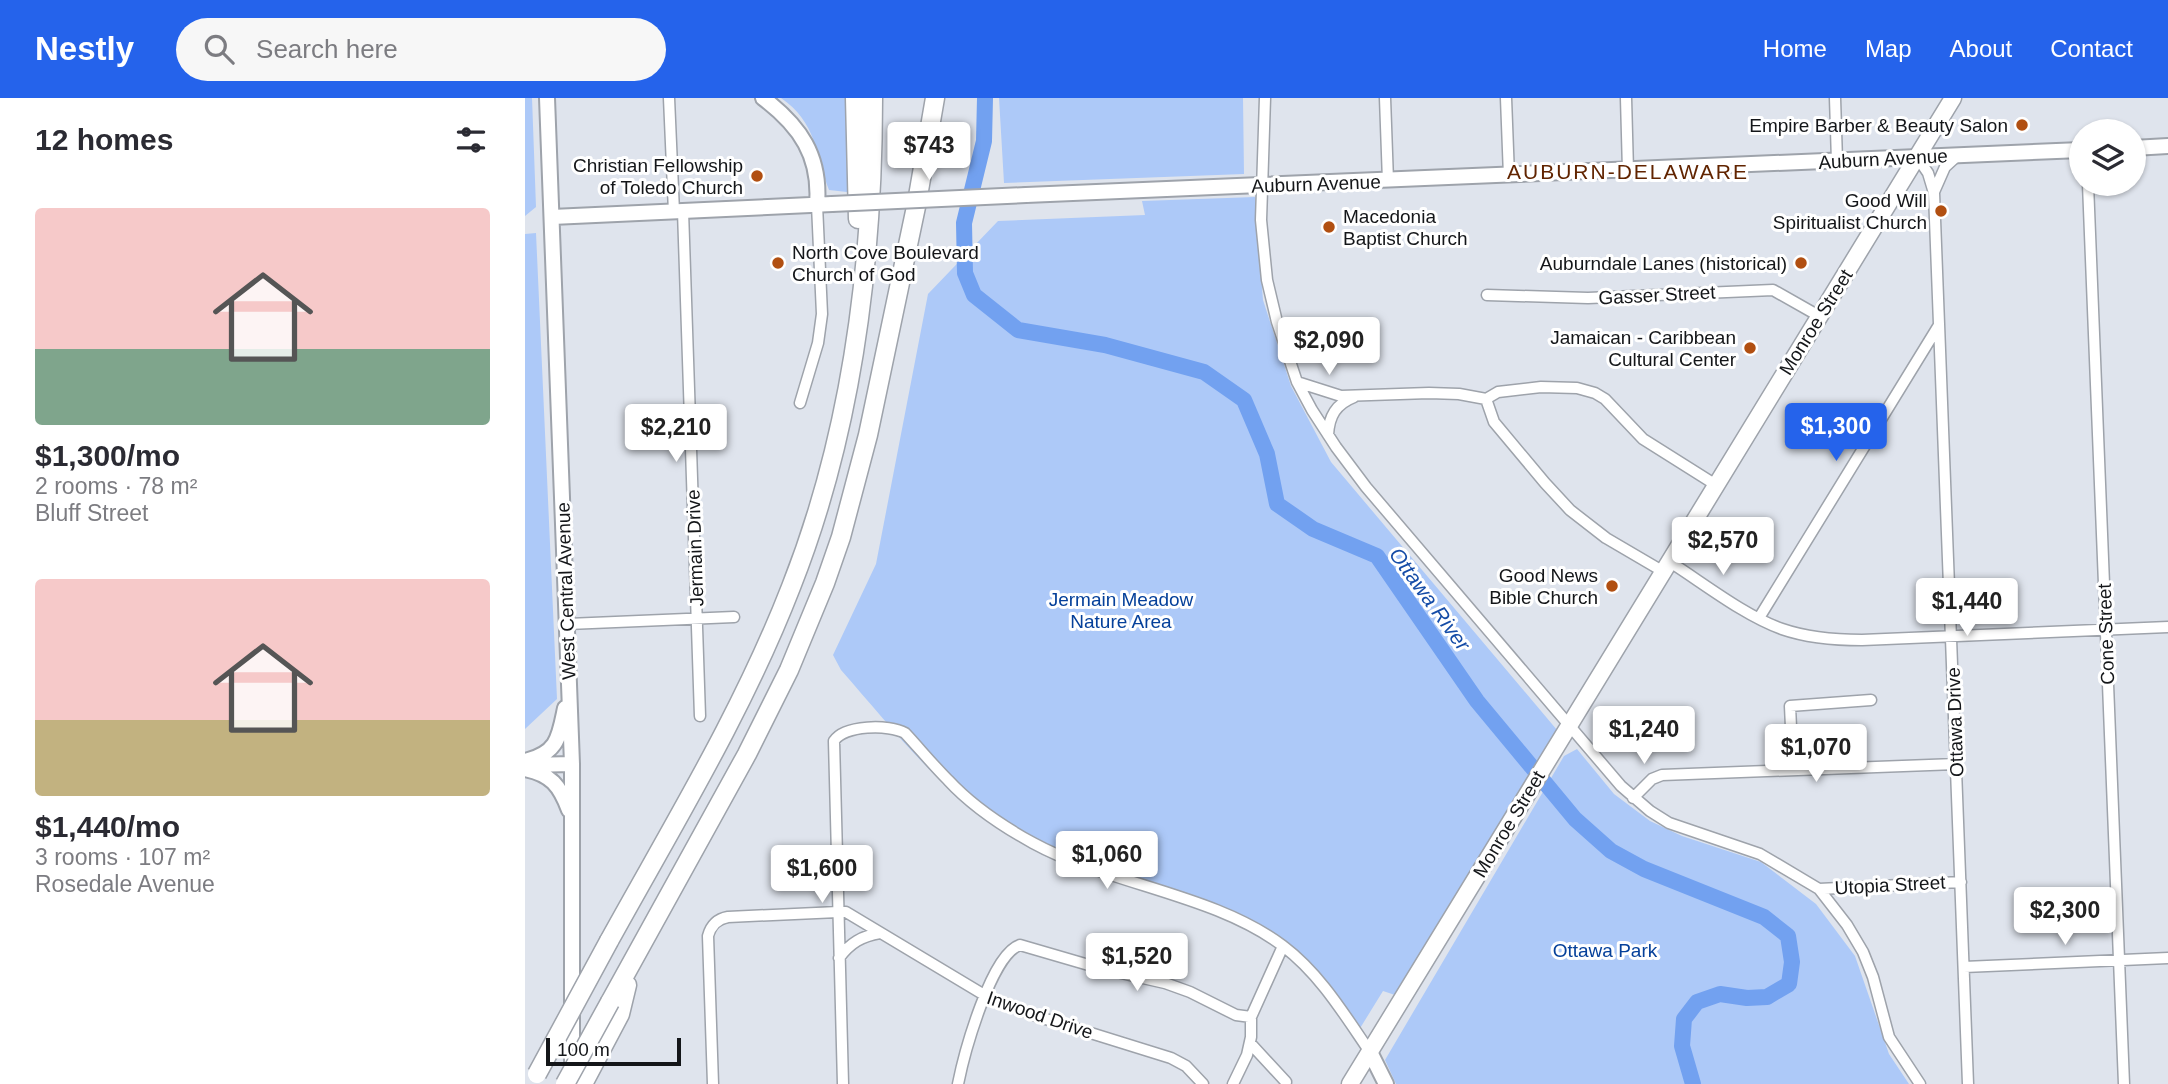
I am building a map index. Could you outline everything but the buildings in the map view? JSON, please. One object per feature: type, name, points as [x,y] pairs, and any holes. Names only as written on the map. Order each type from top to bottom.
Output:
[{"type":"highway","points":[[855,98],[858,317]]},
{"type":"highway","points":[[534,1079],[733,715],[792,586],[835,447],[850,372],[873,164],[873,98]]},
{"type":"highway","points":[[565,1084],[763,723],[789,670],[825,583],[841,537],[868,435],[935,98]]},
{"type":"highway","points":[[583,1084],[610,1035],[625,997],[628,972]]},
{"type":"main road","name":"Monroe Street","points":[[1350,1084],[1953,98]]},
{"type":"street","name":"West Central Avenue","points":[[547,98],[572,764],[572,1084]]},
{"type":"street","name":"Jermain Drive","points":[[669,98],[679,212],[700,716]]},
{"type":"street","points":[[763,98],[784,114],[802,135],[814,166],[822,314],[818,343],[800,403]]},
{"type":"street","points":[[1265,98],[1261,220],[1267,280],[1277,322],[1297,382],[1328,435],[1366,487],[1565,732],[1633,798],[1669,823],[1760,854],[1819,889],[1847,925],[1863,952],[1873,977],[1889,1037],[1920,1084]]},
{"type":"street","points":[[1385,98],[1388,181]]},
{"type":"street","points":[[1506,98],[1509,176]]},
{"type":"street","points":[[1626,98],[1628,171]]},
{"type":"street","points":[[1835,98],[1837,161]]},
{"type":"street","points":[[2146,147],[2168,146]]},
{"type":"street","name":"Auburn Avenue","points":[[552,217],[2069,150]]},
{"type":"street","name":"Ottawa Drive","points":[[1934,193],[1945,167],[1958,155]]},
{"type":"street","name":"Ottawa Drive","points":[[1917,157],[1928,173],[1934,193],[1968,1084]]},
{"type":"street","name":"Cone Street","points":[[2088,196],[2124,1084]]},
{"type":"street","name":"Gasser Street","points":[[1487,295],[1588,298],[1773,290],[1819,316]]},
{"type":"street","points":[[1759,618],[1939,324]]},
{"type":"street","points":[[1297,382],[1341,396],[1429,393],[1459,394],[1486,399],[1498,392],[1541,387],[1577,388],[1605,399],[1643,439],[1716,485]]},
{"type":"street","points":[[1328,435],[1328,425],[1338,406],[1358,396]]},
{"type":"street","points":[[1486,399],[1494,422],[1545,484],[1570,510],[1606,538],[1667,567],[1781,628],[1823,639],[1862,640],[2168,627]]},
{"type":"street","points":[[568,624],[734,617]]},
{"type":"street","points":[[525,765],[545,754],[557,741],[570,686]]},
{"type":"street","points":[[1793,770],[1790,706],[1871,700]]},
{"type":"street","points":[[843,1084],[834,741],[845,731],[897,729],[905,733],[949,782],[986,814],[1031,842],[1093,870],[1170,894],[1252,926],[1283,946],[1312,972],[1333,998],[1370,1052],[1385,1084]]},
{"type":"street","points":[[525,765],[572,764]]},
{"type":"street","points":[[1633,798],[1652,779],[1662,775],[1956,764]]},
{"type":"street","points":[[525,765],[556,783],[572,820]]},
{"type":"street","name":"Utopia Street","points":[[1819,889],[1961,882]]},
{"type":"street","name":"Inwood Drive","points":[[713,1084],[708,936],[710,930],[717,921],[728,917],[838,912],[846,912],[986,996],[1035,1016],[1171,1058],[1186,1066],[1203,1084]]},
{"type":"street","points":[[839,958],[847,947],[856,941],[880,933]]},
{"type":"street","points":[[958,1084],[972,1030],[995,972],[1006,954],[1020,944],[1099,968],[1165,983],[1236,1014],[1251,1017]]},
{"type":"street","points":[[1233,1084],[1250,1044],[1251,1017],[1283,946]]},
{"type":"street","points":[[1964,967],[2168,958]]},
{"type":"street","points":[[1250,1044],[1286,1082]]},
{"type":"green space","points":[[525,98],[532,98],[536,207],[525,216]]},
{"type":"green space","points":[[781,98],[845,98],[849,187],[847,192],[829,190],[808,128],[793,108]]},
{"type":"green space","points":[[999,98],[1243,98],[1244,174],[1004,183]]},
{"type":"green space","name":"Jermain Meadow Nature Area","points":[[1255,197],[1263,300],[1291,386],[1331,462],[1557,730],[1395,995],[1383,991],[1354,1038],[1329,1002],[1301,969],[1279,950],[1251,932],[1189,905],[1059,862],[1001,830],[975,811],[950,790],[906,744],[841,670],[833,655],[876,564],[928,294],[998,221],[1145,215],[1142,201]]},
{"type":"green space","points":[[536,233],[557,699],[525,729],[525,234]]},
{"type":"green space","name":"Ottawa Park","points":[[1577,749],[1614,794],[1650,821],[1682,836],[1761,862],[1816,904],[1855,956],[1889,1054],[1909,1084],[1396,1084],[1385,1060],[1564,756]]},
{"type":"waterway","name":"Ottawa River","points":[[985,98],[984,141],[964,223],[965,273],[974,295],[1018,330],[1105,345],[1204,372],[1244,400],[1267,454],[1277,504],[1313,529],[1377,556],[1477,701],[1575,819],[1611,851],[1644,869],[1764,917],[1788,936],[1792,962],[1789,984],[1767,997],[1747,998],[1720,994],[1697,1002],[1684,1019],[1682,1046],[1693,1084]]},
{"type":"place","name":"Empire Barber & Beauty Salon","points":[[2022,125]]},
{"type":"place","name":"Christian Fellowship of Toledo Church","points":[[757,176]]},
{"type":"place","name":"Good Will Spiritualist Church","points":[[1941,211]]},
{"type":"place","name":"Macedonia Baptist Church","points":[[1329,227]]},
{"type":"place","name":"North Cove Boulevard Church of God","points":[[778,263]]},
{"type":"place","name":"Auburndale Lanes (historical)","points":[[1801,263]]},
{"type":"place","name":"Jamaican - Caribbean Cultural Center","points":[[1750,348]]},
{"type":"place","name":"Good News Bible Church","points":[[1612,586]]},
{"type":"district","name":"AUBURN-DELAWARE","points":[[1628,171]]}]
